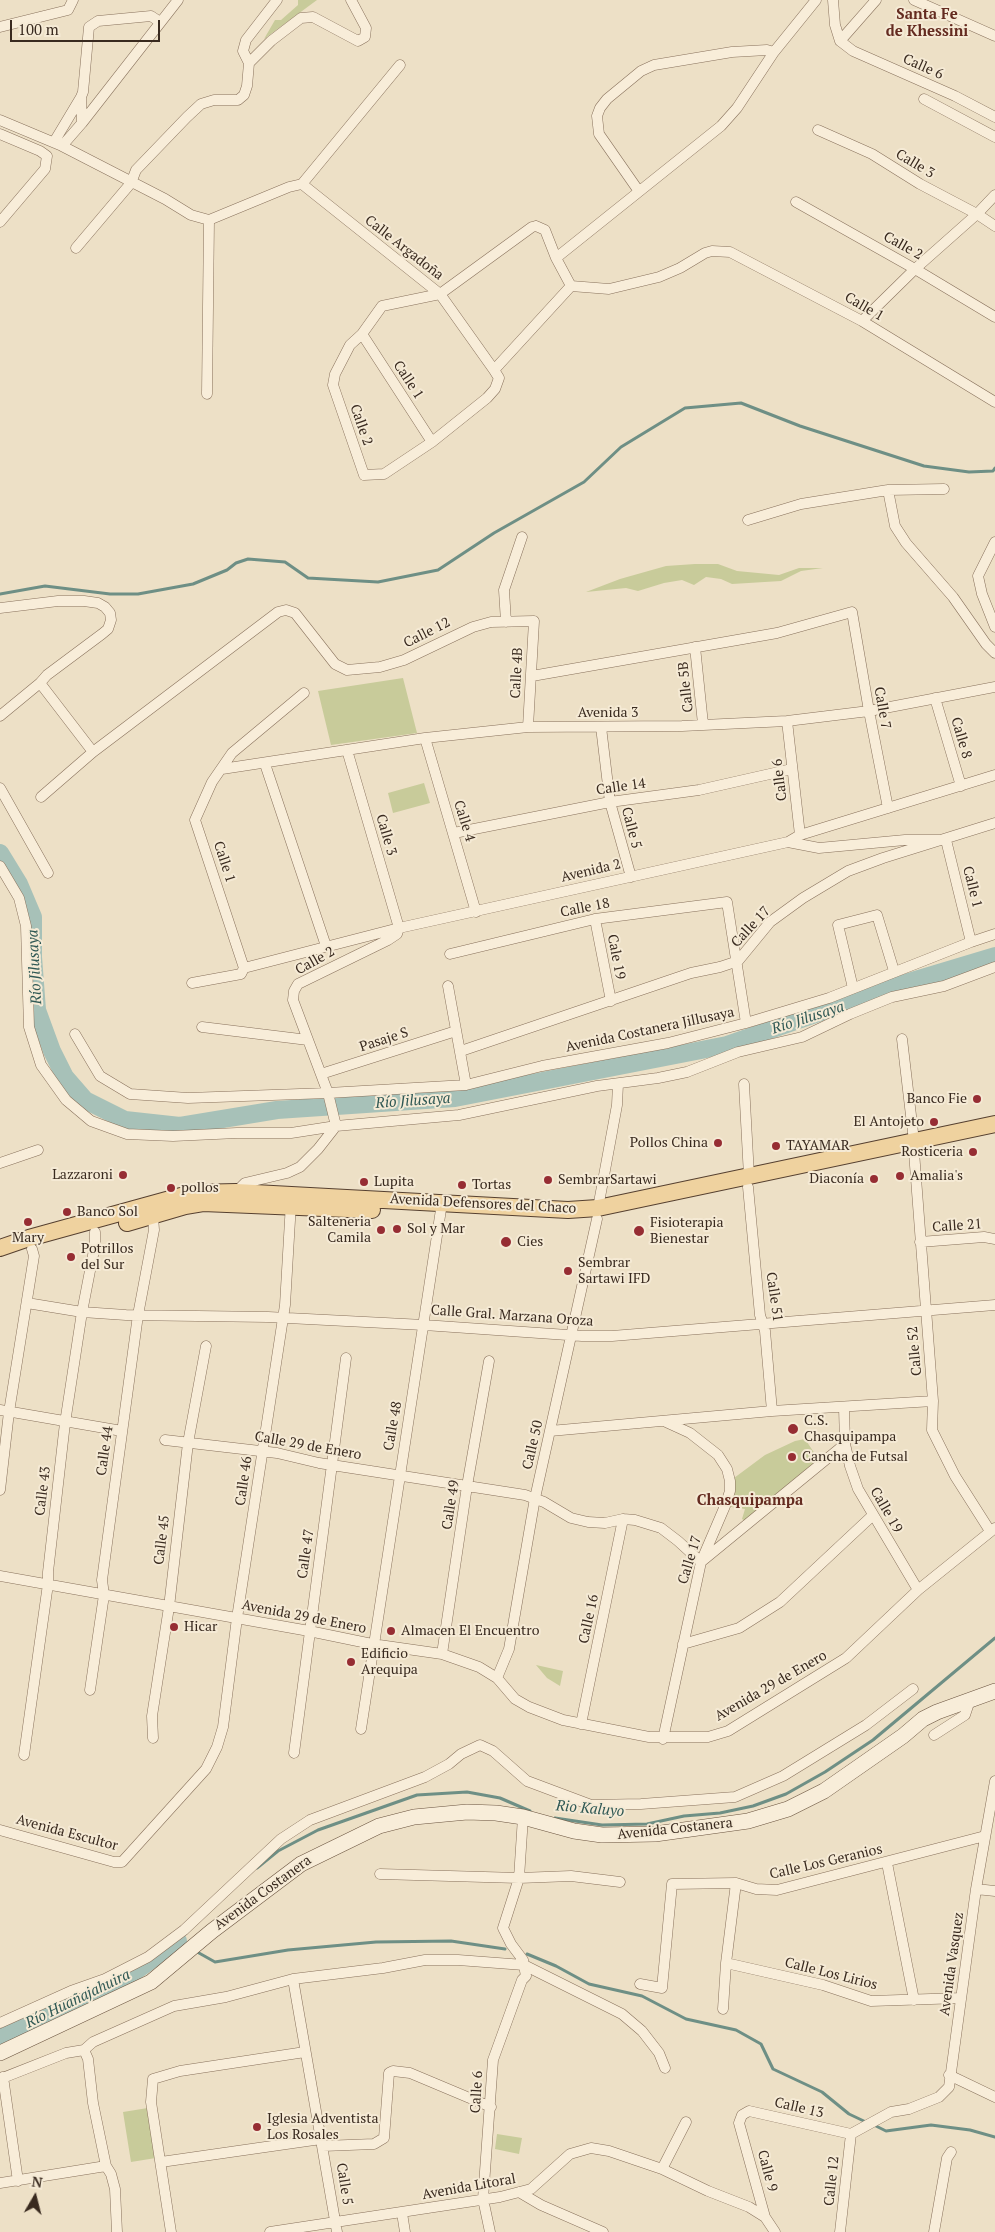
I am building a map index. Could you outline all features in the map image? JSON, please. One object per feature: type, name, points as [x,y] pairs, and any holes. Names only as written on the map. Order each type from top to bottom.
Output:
[{"type":"main road","name":"Avenida Defensores del Chaco","points":[[914,1147],[995,1124]]},
{"type":"main road","name":"Avenida Defensores del Chaco","points":[[0,1248],[31,1243],[151,1211],[192,1193],[234,1198],[292,1201],[519,1212],[568,1210],[597,1213],[914,1147],[995,1136]]},
{"type":"main road","name":"Avenida Defensores del Chaco","points":[[0,1260],[31,1243]]},
{"type":"main road","name":"Avenida Costanera","points":[[0,2053],[151,1982],[227,1919],[301,1864],[370,1830],[414,1817],[442,1813],[496,1813],[523,1817],[574,1831],[602,1835],[655,1834],[748,1821],[788,1809],[824,1791],[896,1741],[923,1719],[995,1691]]},
{"type":"street","points":[[0,27],[68,10],[73,0]]},
{"type":"street","points":[[58,144],[82,123],[178,0]]},
{"type":"street","points":[[250,63],[243,51],[246,40],[277,0]]},
{"type":"street","points":[[76,248],[131,182],[136,170],[201,104],[214,100],[238,100],[244,95],[250,63],[271,41],[301,18],[313,16],[358,41],[365,37],[366,28],[351,0]]},
{"type":"street","points":[[556,258],[638,190],[721,126],[738,108],[774,52],[816,0]]},
{"type":"street","points":[[833,0],[835,25],[840,41]]},
{"type":"street","points":[[840,41],[876,0]]},
{"type":"street","points":[[914,0],[995,36]]},
{"type":"street","points":[[58,144],[83,92],[89,27],[98,21],[151,16],[160,22]]},
{"type":"street","name":"Calle 6","points":[[840,41],[853,51],[955,96],[995,117]]},
{"type":"street","points":[[638,190],[599,134],[597,116],[600,108],[607,100],[641,72],[654,65],[750,50],[774,52]]},
{"type":"street","points":[[0,120],[58,144],[164,199],[190,215],[209,220],[289,187],[302,184],[400,65]]},
{"type":"street","points":[[81,97],[82,123]]},
{"type":"street","points":[[924,99],[995,138]]},
{"type":"street","name":"Calle 3","points":[[818,130],[872,154],[920,184],[977,214],[995,226]]},
{"type":"street","points":[[0,134],[40,151],[47,156],[45,169],[1,218]]},
{"type":"street","name":"Calle Argadoña","points":[[302,184],[440,294],[494,370]]},
{"type":"street","points":[[862,321],[995,195]]},
{"type":"street","name":"Calle 2","points":[[796,202],[915,269],[995,317]]},
{"type":"street","points":[[207,394],[209,220]]},
{"type":"street","points":[[362,334],[382,306],[440,294],[532,228],[545,230],[556,258],[571,286],[494,370],[499,378],[495,389],[432,442]]},
{"type":"street","name":"Calle 1","points":[[571,286],[609,290],[659,277],[712,251],[730,252],[862,321],[995,402]]},
{"type":"street","name":"Calle 2","points":[[362,334],[350,345],[335,374],[333,385],[364,475],[384,474],[432,442]]},
{"type":"street","name":"Calle 1","points":[[362,334],[432,442]]},
{"type":"street","points":[[748,520],[801,504],[888,490],[944,489]]},
{"type":"street","points":[[888,490],[896,526],[906,543],[953,597],[986,644],[995,653]]},
{"type":"street","points":[[506,622],[504,590],[522,537]]},
{"type":"street","points":[[995,542],[978,576],[982,594],[995,627]]},
{"type":"street","points":[[0,608],[58,601],[84,601],[98,603],[110,613],[111,620],[108,629],[47,675],[0,716]]},
{"type":"street","name":"Calle 12","points":[[93,752],[278,612],[286,610],[295,613],[335,664],[347,670],[380,667],[404,660],[473,626],[491,622],[534,621]]},
{"type":"street","name":"Calle 7","points":[[695,647],[777,633],[852,612],[868,710],[888,808]]},
{"type":"street","name":"Calle 4B","points":[[528,727],[534,621]]},
{"type":"street","points":[[532,676],[695,647]]},
{"type":"street","name":"Calle 5B","points":[[695,647],[703,724]]},
{"type":"street","points":[[40,683],[93,752],[41,797]]},
{"type":"street","name":"Avenida 3","points":[[222,769],[265,764],[425,738],[528,727],[682,726],[786,721],[868,710],[995,687]]},
{"type":"street","name":"Calle 1","points":[[244,968],[195,820],[212,782],[222,769],[224,762],[232,753],[304,693]]},
{"type":"street","name":"Calle 8","points":[[935,698],[961,786]]},
{"type":"street","name":"Calle 6","points":[[786,721],[800,836]]},
{"type":"street","name":"Calle 5","points":[[600,727],[610,802],[631,877]]},
{"type":"street","name":"Calle 4","points":[[425,738],[476,912]]},
{"type":"street","name":"Calle 3","points":[[347,750],[399,928]]},
{"type":"street","name":"Calle 2","points":[[265,764],[326,946]]},
{"type":"street","name":"Calle 14","points":[[454,833],[610,802],[700,790],[792,769]]},
{"type":"street","name":"Avenida 2","points":[[192,983],[241,974],[244,968],[399,928],[788,842],[800,836],[995,775]]},
{"type":"street","points":[[0,788],[48,873]]},
{"type":"street","name":"Calle 17","points":[[462,1051],[691,973],[738,961],[770,922],[803,898],[840,876],[883,858],[946,840],[995,823]]},
{"type":"street","points":[[788,842],[819,848],[905,840],[946,840]]},
{"type":"street","name":"Calle 1","points":[[946,840],[972,942]]},
{"type":"street","points":[[0,866],[19,898],[26,926],[29,1027],[41,1065],[66,1100],[91,1121],[127,1134],[173,1136],[291,1133],[336,1126],[460,1115],[687,1072],[738,1052],[802,1037],[850,1014],[892,997],[944,986],[995,967]]},
{"type":"street","name":"Calle 18","points":[[450,954],[594,919],[728,902],[738,961]]},
{"type":"street","points":[[853,988],[838,925],[877,915],[894,971]]},
{"type":"street","name":"Cale 19","points":[[594,919],[611,1001]]},
{"type":"street","name":"Calle 2","points":[[336,1126],[330,1102],[293,1000],[294,991],[298,984],[388,940],[397,934],[399,928]]},
{"type":"street","name":"Avenida Costanera Jillusaya","points":[[75,1034],[100,1076],[130,1094],[188,1098],[330,1102],[466,1085],[542,1066],[668,1043],[746,1023],[829,998],[894,971],[995,934]]},
{"type":"street","points":[[738,961],[746,1023]]},
{"type":"street","points":[[448,986],[456,1031],[462,1051],[466,1085]]},
{"type":"street","points":[[202,1027],[308,1040]]},
{"type":"street","name":"Pasaje S","points":[[320,1074],[456,1031]]},
{"type":"street","name":"Calle 52","points":[[902,1039],[914,1147],[925,1310],[934,1401],[932,1430],[940,1449],[992,1530]]},
{"type":"street","name":"Calle 50","points":[[497,1678],[509,1649],[535,1498],[597,1213],[617,1105],[618,1084]]},
{"type":"street","name":"Calle 51","points":[[744,1084],[749,1181],[760,1315],[772,1411]]},
{"type":"street","points":[[234,1198],[245,1183],[287,1173],[300,1167],[318,1149],[336,1126]]},
{"type":"street","points":[[0,1163],[38,1150]]},
{"type":"street","name":"Calle 46","points":[[206,1769],[217,1747],[223,1727],[237,1618],[283,1318],[292,1201]]},
{"type":"street","name":"Calle 48","points":[[372,1644],[441,1208]]},
{"type":"street","name":"Calle 44","points":[[90,1690],[104,1595],[102,1580],[138,1316],[154,1230],[151,1211]]},
{"type":"street","name":"Calle 43","points":[[24,1755],[48,1584],[65,1423],[82,1312],[95,1245],[93,1227]]},
{"type":"street","name":"Calle 21","points":[[920,1242],[984,1237],[995,1239]]},
{"type":"street","points":[[0,1490],[5,1411],[27,1303],[34,1256],[31,1243]]},
{"type":"street","name":"Calle Gral. Marzana Oroza","points":[[27,1303],[82,1312],[138,1316],[283,1318],[424,1324],[612,1336],[995,1305]]},
{"type":"street","name":"Calle 45","points":[[153,1738],[152,1716],[169,1607],[188,1443],[206,1346]]},
{"type":"street","name":"Calle 47","points":[[294,1753],[346,1358]]},
{"type":"street","name":"Calle 49","points":[[442,1654],[467,1486],[489,1361]]},
{"type":"street","points":[[550,1431],[772,1411],[934,1401]]},
{"type":"street","name":"Calle 19","points":[[844,1407],[845,1444],[858,1489],[872,1516],[918,1590]]},
{"type":"street","points":[[5,1411],[65,1423],[122,1431]]},
{"type":"street","name":"Calle 17","points":[[663,1739],[701,1562],[730,1491],[727,1469],[718,1455],[704,1442],[690,1433],[665,1422]]},
{"type":"street","name":"Calle 29 de Enero","points":[[165,1440],[262,1451],[535,1498],[571,1518],[605,1523],[623,1519],[642,1521],[661,1528],[701,1562]]},
{"type":"street","points":[[701,1562],[845,1444]]},
{"type":"street","points":[[683,1644],[739,1628],[780,1602],[872,1516]]},
{"type":"street","name":"Calle 16","points":[[581,1724],[623,1519]]},
{"type":"street","name":"Avenida 29 de Enero","points":[[0,1576],[372,1644],[442,1654],[479,1667],[497,1678],[515,1699],[530,1707],[581,1724],[663,1739],[708,1737],[728,1731],[846,1658],[918,1590],[992,1530]]},
{"type":"street","points":[[361,1729],[372,1644]]},
{"type":"street","name":"Avenida Costanera","points":[[0,2023],[71,1991],[105,1980],[148,1956],[184,1930],[280,1839],[310,1820],[425,1777],[449,1764],[461,1754],[480,1745],[493,1751],[526,1780],[591,1805],[641,1804],[735,1797],[783,1776],[866,1725],[913,1689]]},
{"type":"street","points":[[934,1735],[965,1715],[970,1700]]},
{"type":"street","name":"Avenida Escultor","points":[[0,1830],[114,1862],[122,1862],[206,1769]]},
{"type":"street","name":"Avenida Vasquez","points":[[850,2134],[891,2112],[909,2109],[939,2097],[947,2091],[976,1889],[985,1836],[991,1825],[995,1781]]},
{"type":"street","points":[[523,1817],[520,1878],[503,1928],[510,1944],[524,1963]]},
{"type":"street","name":"Calle Los Geranios","points":[[640,1984],[662,1988],[672,1884],[736,1883],[756,1889],[777,1890],[887,1863],[985,1836]]},
{"type":"street","points":[[887,1863],[914,2000]]},
{"type":"street","points":[[380,1874],[520,1878],[571,1876],[620,1882]]},
{"type":"street","points":[[723,2009],[726,1963],[736,1883]]},
{"type":"street","points":[[976,1889],[995,1891]]},
{"type":"street","points":[[18,2181],[1,2078],[66,2053],[84,2050],[93,2042],[174,2006],[226,1997],[293,1979],[383,1968],[425,1960],[524,1963],[622,2014],[642,2031],[659,2053],[665,2068]]},
{"type":"street","name":"Calle 6","points":[[490,2232],[483,2199],[493,2060],[522,1980],[526,1976],[524,1963]]},
{"type":"street","name":"Calle Los Lirios","points":[[726,1963],[823,1985],[871,2001],[960,1998]]},
{"type":"street","name":"Calle 5","points":[[293,1979],[337,2228]]},
{"type":"street","points":[[84,2050],[88,2059],[93,2103],[106,2166],[111,2174],[115,2189],[117,2232]]},
{"type":"street","points":[[171,2232],[151,2102],[154,2079],[180,2072],[305,2052]]},
{"type":"street","points":[[161,2162],[322,2143],[374,2144],[384,2138],[389,2073],[393,2071],[410,2073],[491,2108]]},
{"type":"street","points":[[949,2074],[995,2097]]},
{"type":"street","name":"Calle 13","points":[[742,2114],[749,2111],[850,2134]]},
{"type":"street","name":"Calle 9","points":[[742,2114],[739,2123],[765,2217],[775,2232]]},
{"type":"street","points":[[662,2169],[686,2122]]},
{"type":"street","name":"Calle 12","points":[[840,2232],[850,2134]]},
{"type":"street","name":"Avenida Litoral","points":[[270,2232],[337,2228],[402,2213],[531,2189],[570,2154],[580,2149],[591,2148],[609,2151],[662,2169],[765,2217]]},
{"type":"street","points":[[934,2232],[947,2158],[951,2152]]},
{"type":"street","points":[[0,2184],[106,2166]]},
{"type":"street","points":[[519,2192],[541,2205],[603,2232]]},
{"type":"street","points":[[402,2213],[405,2232]]},
{"type":"green space","points":[[298,0],[317,0],[264,39],[275,20],[281,20],[298,5]]},
{"type":"green space","points":[[718,564],[737,571],[779,575],[799,568],[823,568],[801,571],[781,581],[732,584],[721,579],[706,577],[694,585],[682,580],[638,591],[626,588],[586,592],[620,579],[666,566]]},
{"type":"green space","points":[[403,678],[417,733],[331,745],[318,691]]},
{"type":"green space","points":[[424,783],[430,803],[393,813],[388,793]]},
{"type":"green space","points":[[805,1439],[819,1460],[747,1522],[742,1519],[745,1509],[725,1506],[730,1481],[765,1455],[795,1441]]},
{"type":"green space","points":[[536,1665],[563,1671],[560,1686],[547,1678]]},
{"type":"green space","points":[[154,2107],[162,2157],[131,2162],[123,2112]]},
{"type":"green space","points":[[497,2134],[522,2138],[519,2154],[495,2149]]},
{"type":"waterway","points":[[0,594],[45,586],[110,594],[138,594],[193,584],[248,559],[285,562],[308,578],[378,582],[438,570],[494,533],[584,482],[621,447],[685,408],[741,403],[800,426],[924,466],[969,472],[993,471],[995,468]]},
{"type":"waterway","name":"Río Jilusaya","points":[[0,853],[19,884],[33,917],[33,957],[37,1010],[52,1051],[65,1077],[85,1100],[125,1120],[180,1126],[277,1110],[455,1098],[727,1045],[895,986],[995,956]]},
{"type":"waterway","name":"Rio Kaluyo","points":[[555,1818],[602,1825],[647,1824],[684,1816],[720,1813],[753,1806],[786,1794],[825,1772],[873,1740],[995,1638]]},
{"type":"waterway","name":"Rio Kaluyo","points":[[257,1868],[278,1851],[318,1830],[417,1795],[467,1792],[500,1798],[530,1811]]},
{"type":"waterway","name":"Rio Kaluyo","points":[[183,1937],[178,1941],[184,1944]]},
{"type":"waterway","name":"Río Huañajahuira","points":[[0,2036],[123,1980],[178,1941]]},
{"type":"waterway","points":[[199,1953],[215,1962],[288,1950],[376,1942],[451,1941],[505,1949]]},
{"type":"waterway","points":[[527,1954],[556,1966],[589,1984],[642,1996],[686,2019],[736,2030],[761,2044],[773,2069],[822,2092],[849,2114],[868,2123]]},
{"type":"waterway","points":[[874,2125],[886,2131],[931,2125],[970,2130],[995,2137]]},
{"type":"place","name":"Banco Fie","points":[[977,1099]]},
{"type":"place","name":"El Antojeto","points":[[934,1122]]},
{"type":"place","name":"Pollos China","points":[[718,1143]]},
{"type":"place","name":"TAYAMAR","points":[[776,1146]]},
{"type":"place","name":"Rosticeria","points":[[973,1152]]},
{"type":"place","name":"Lazzaroni","points":[[123,1175]]},
{"type":"place","name":"Amalia's","points":[[900,1176]]},
{"type":"place","name":"Diaconía","points":[[874,1179]]},
{"type":"place","name":"SembrarSartawi","points":[[548,1180]]},
{"type":"place","name":"Lupita","points":[[364,1182]]},
{"type":"place","name":"Tortas","points":[[462,1185]]},
{"type":"place","name":"pollos","points":[[171,1188]]},
{"type":"place","name":"Banco Sol","points":[[67,1212]]},
{"type":"place","name":"Mary","points":[[28,1222]]},
{"type":"place","name":"Sol y Mar","points":[[397,1229]]},
{"type":"place","name":"Salteneria Camila","points":[[381,1230]]},
{"type":"place","name":"Fisioterapia Bienestar","points":[[639,1231]]},
{"type":"place","name":"Cies","points":[[506,1242]]},
{"type":"place","name":"Potrillos del Sur","points":[[71,1257]]},
{"type":"place","name":"Sembrar Sartawi IFD","points":[[568,1271]]},
{"type":"place","name":"C.S. Chasquipampa","points":[[793,1429]]},
{"type":"place","name":"Cancha de Futsal","points":[[792,1457]]},
{"type":"place","name":"Hicar","points":[[174,1627]]},
{"type":"place","name":"Almacen El Encuentro","points":[[391,1631]]},
{"type":"place","name":"Edificio Arequipa","points":[[351,1662]]},
{"type":"place","name":"Iglesia Adventista Los Rosales","points":[[257,2127]]},
{"type":"district","name":"Santa Fe de Khessini","points":[[927,24]]},
{"type":"district","name":"Chasquipampa","points":[[750,1501]]}]
